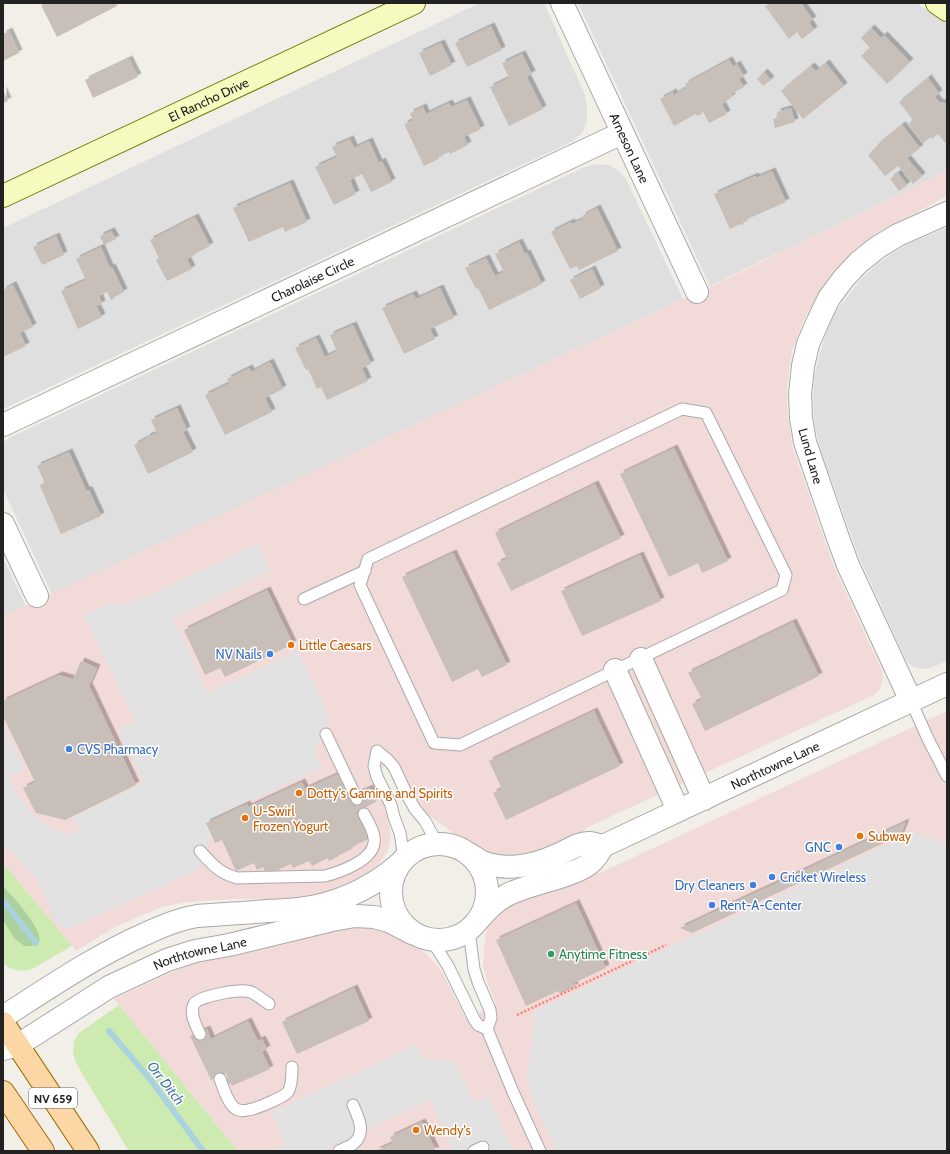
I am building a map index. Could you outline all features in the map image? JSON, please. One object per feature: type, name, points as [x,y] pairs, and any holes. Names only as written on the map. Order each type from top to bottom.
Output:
[{"type":"main road","name":"El Rancho Drive","points":[[3,196],[414,3]]},
{"type":"main road","points":[[937,3],[947,10]]},
{"type":"main road","name":"NV 659","points":[[3,1023],[10,1047],[88,1151]]},
{"type":"main road","name":"NV 659","points":[[3,1092],[43,1151]]},
{"type":"street","name":"Arneson Lane","points":[[562,3],[697,292]]},
{"type":"street","name":"Charolaise Circle","points":[[3,426],[622,133]]},
{"type":"street","name":"Lund Lane","points":[[911,701],[848,565],[838,538],[805,442],[801,418],[800,394],[803,366],[808,344],[829,298],[844,278],[858,262],[878,247],[898,235],[947,213]]},
{"type":"street","points":[[3,524],[37,596]]},
{"type":"street","points":[[641,659],[704,799]]},
{"type":"street","points":[[615,670],[678,810]]},
{"type":"street","name":"Northtowne Lane","points":[[474,925],[489,908],[506,896],[522,889],[554,880],[584,867],[596,857],[602,846],[947,684]]},
{"type":"street","points":[[3,1017],[101,955],[125,942],[171,923],[197,916],[315,907],[332,902],[364,889],[386,875],[409,854],[422,846],[437,843],[452,845],[481,861],[493,865],[518,866],[534,864],[546,860],[581,844],[590,843],[602,846]]},
{"type":"street","points":[[401,862],[392,879],[390,894],[393,909],[401,922],[421,936],[441,940],[456,938],[474,925],[486,905],[487,890],[484,875],[477,862],[466,852]]},
{"type":"street","name":"Northtowne Lane","points":[[10,1047],[109,987],[167,960],[196,951],[354,916],[374,917],[389,920],[421,936]]},
{"type":"lane","points":[[682,409],[706,413],[786,575],[782,590],[641,659],[615,670],[460,745],[434,742],[360,585],[366,571],[368,560],[682,409]]},
{"type":"lane","points":[[304,599],[366,571]]},
{"type":"lane","points":[[911,701],[947,776]]},
{"type":"lane","points":[[326,734],[357,799]]},
{"type":"lane","points":[[401,862],[400,833],[391,805],[377,777],[374,766],[377,751],[394,767],[407,795],[415,809],[425,821],[437,843]]},
{"type":"lane","points":[[200,851],[226,875],[237,878],[325,876],[349,868],[363,859],[370,852],[374,843],[373,835],[364,814]]},
{"type":"lane","points":[[474,925],[474,969],[490,1010],[491,1018],[488,1029],[513,1092],[540,1151]]},
{"type":"lane","points":[[421,936],[448,966],[478,1025],[488,1029]]},
{"type":"lane","points":[[200,1034],[192,1012],[194,1004],[198,1000],[209,996],[245,991],[251,992],[269,1004]]},
{"type":"lane","points":[[220,1079],[232,1105],[241,1111],[248,1110],[283,1096],[288,1092],[292,1067]]},
{"type":"lane","points":[[338,1151],[353,1144],[359,1137],[361,1128],[360,1122],[353,1105]]},
{"type":"path","points":[[517,1015],[666,945]]},
{"type":"shaded area","points":[[480,3],[544,3],[585,95],[587,122],[582,133],[573,141],[3,409],[3,228]]},
{"type":"shaded area","points":[[578,3],[916,3],[947,24],[947,170],[710,286]]},
{"type":"shaded area","points":[[596,164],[609,165],[619,171],[626,179],[683,299],[52,594],[3,489],[4,442],[13,436],[585,167]]},
{"type":"shaded area","points":[[947,170],[947,195],[880,231],[852,252],[830,276],[806,315],[792,351],[789,371],[787,407],[792,445],[832,562],[882,671],[883,678],[881,686],[878,692],[874,695],[588,827],[578,837],[537,854],[496,858],[475,849],[430,816],[411,792],[397,761],[370,773],[388,817],[390,840],[388,850],[381,861],[355,883],[314,899],[233,899],[188,902],[162,907],[115,927],[76,951],[3,863],[3,616],[722,281]]},
{"type":"shaded area","points":[[947,227],[947,661],[930,668],[920,669],[912,666],[906,660],[859,557],[821,451],[815,427],[813,403],[814,377],[827,330],[836,311],[862,278],[877,264],[893,253],[911,243]]},
{"type":"shaded area","points":[[258,544],[271,573],[266,573],[173,619],[208,693],[298,650],[330,718],[315,752],[322,768],[219,815],[199,869],[67,930],[56,922],[37,880],[3,843],[3,722],[25,770],[9,777],[22,802],[42,823],[67,834],[79,832],[74,817],[144,783],[118,730],[135,721],[84,615],[108,604],[133,603]]},
{"type":"shaded area","points":[[3,558],[26,606],[3,616]]},
{"type":"shaded area","points":[[947,711],[947,1151],[238,1151],[114,999],[183,967],[216,956],[334,926],[371,925],[408,940],[423,951],[442,972],[466,1019],[496,1005],[483,967],[485,937],[493,917],[505,906],[592,872],[602,872]]},
{"type":"shaded area","points":[[914,832],[947,844],[947,1151],[556,1151],[531,1094],[527,1075],[535,1023],[532,1012]]},
{"type":"shaded area","points":[[416,1045],[422,1058],[454,1061],[474,1102],[488,1096],[514,1151],[454,1151],[430,1100],[323,1151],[273,1151],[286,1145],[271,1113]]},
{"type":"green space","points":[[3,863],[72,946],[30,970],[16,970],[3,963],[3,920],[5,921],[13,897],[3,885]]},
{"type":"green space","points":[[3,885],[25,911],[35,926],[40,940],[32,946],[24,946],[15,939],[3,920]]},
{"type":"green space","points":[[119,1005],[238,1151],[129,1151],[84,1077],[75,1060],[73,1052],[74,1041],[79,1033]]},
{"type":"building","points":[[46,3],[116,3],[117,6],[57,37],[41,5]]},
{"type":"building","points":[[770,3],[801,3],[813,20],[809,22],[814,30],[802,39],[797,32],[789,39],[765,6]]},
{"type":"building","points":[[491,26],[502,50],[467,67],[455,43]]},
{"type":"building","points":[[871,28],[881,38],[884,35],[910,62],[887,84],[861,56],[870,48],[861,38]]},
{"type":"building","points":[[9,31],[19,53],[3,61],[3,34]]},
{"type":"building","points":[[441,43],[452,65],[430,76],[419,53]]},
{"type":"building","points":[[522,54],[532,74],[527,77],[543,109],[509,126],[490,87],[509,78],[502,63]]},
{"type":"building","points":[[129,59],[138,77],[93,98],[85,80]]},
{"type":"building","points":[[729,60],[733,67],[737,64],[744,76],[739,79],[744,87],[731,94],[732,97],[722,104],[727,114],[709,123],[702,110],[702,114],[697,116],[696,114],[674,126],[660,99],[673,92],[674,95],[687,87],[685,84]]},
{"type":"building","points":[[826,63],[844,86],[803,119],[781,91],[811,66],[816,71]]},
{"type":"building","points":[[764,72],[771,80],[763,86],[757,79]]},
{"type":"building","points":[[928,78],[939,93],[935,97],[940,103],[944,102],[947,106],[947,145],[938,134],[932,139],[931,137],[923,143],[908,124],[913,120],[899,102]]},
{"type":"building","points":[[3,90],[8,101],[3,103]]},
{"type":"building","points":[[467,100],[481,129],[464,137],[468,145],[450,154],[449,152],[438,157],[439,159],[424,166],[404,124],[413,120],[410,113],[423,107],[426,114],[449,103],[451,107]]},
{"type":"building","points":[[791,108],[795,122],[775,128],[773,119],[778,118],[777,112]]},
{"type":"building","points":[[902,125],[920,148],[907,158],[922,176],[913,184],[898,166],[885,176],[868,155],[878,146],[877,145]]},
{"type":"building","points":[[350,139],[354,148],[369,141],[379,163],[382,161],[392,182],[371,192],[362,174],[350,180],[356,194],[334,205],[315,167],[337,157],[332,147]]},
{"type":"building","points":[[772,171],[786,202],[743,221],[744,224],[740,224],[730,229],[714,194],[755,176],[756,178]]},
{"type":"building","points":[[898,173],[907,185],[899,191],[890,179]]},
{"type":"building","points":[[290,183],[307,222],[285,232],[283,227],[249,242],[233,208]]},
{"type":"building","points":[[597,208],[618,251],[579,270],[577,266],[570,269],[551,232],[571,222],[572,224],[583,219],[582,216]]},
{"type":"building","points":[[195,217],[210,246],[187,259],[192,269],[167,281],[156,260],[159,258],[150,240]]},
{"type":"building","points":[[111,231],[116,239],[104,245],[100,236]]},
{"type":"building","points":[[56,236],[64,255],[42,265],[33,247]]},
{"type":"building","points":[[519,242],[525,254],[527,253],[542,284],[489,310],[478,288],[476,289],[465,268],[486,258],[495,276],[504,272],[495,254]]},
{"type":"building","points":[[101,247],[110,268],[112,267],[124,292],[111,300],[107,292],[99,296],[102,304],[98,306],[96,305],[102,317],[78,329],[61,291],[86,280],[76,259]]},
{"type":"building","points":[[592,269],[601,288],[580,299],[570,280]]},
{"type":"building","points":[[12,285],[33,327],[20,333],[26,346],[3,357],[3,290]]},
{"type":"building","points":[[440,288],[454,318],[430,329],[435,339],[404,354],[382,308],[413,294],[416,299]]},
{"type":"building","points":[[353,325],[371,364],[362,368],[368,381],[327,400],[321,387],[317,389],[308,369],[306,370],[295,348],[316,338],[325,357],[337,351],[330,335]]},
{"type":"building","points":[[270,362],[283,389],[265,398],[272,412],[225,435],[205,395],[230,383],[227,379],[249,368],[251,372]]},
{"type":"building","points":[[177,408],[187,430],[183,432],[193,452],[148,474],[134,445],[157,433],[151,420]]},
{"type":"building","points":[[674,448],[728,561],[702,573],[698,563],[669,577],[620,474]]},
{"type":"building","points":[[69,452],[86,490],[89,490],[101,516],[61,534],[40,486],[45,483],[37,466]]},
{"type":"building","points":[[595,484],[621,538],[511,591],[497,563],[507,559],[495,533]]},
{"type":"building","points":[[453,553],[507,665],[482,677],[478,669],[452,682],[402,577]]},
{"type":"building","points":[[640,555],[661,601],[582,636],[561,591]]},
{"type":"building","points":[[267,590],[293,644],[225,677],[220,668],[205,675],[184,630]]},
{"type":"building","points":[[793,622],[819,676],[705,731],[692,704],[702,699],[688,673]]},
{"type":"building","name":"CVS Pharmacy","points":[[81,661],[97,668],[89,686],[136,785],[65,820],[36,813],[23,788],[35,782],[3,716],[3,701],[59,675],[73,679]]},
{"type":"building","points":[[594,711],[620,766],[506,820],[493,793],[502,789],[489,761]]},
{"type":"building","points":[[338,774],[349,797],[370,788],[376,802],[356,812],[369,839],[351,847],[352,849],[329,861],[328,858],[312,866],[309,861],[293,868],[291,864],[273,872],[266,873],[263,867],[257,870],[254,863],[236,871],[222,840],[215,843],[206,823],[247,804],[248,807],[302,782],[305,789]]},
{"type":"building","points":[[906,822],[901,835],[692,933],[680,928]]},
{"type":"building","name":"Anytime Fitness","points":[[576,903],[606,968],[574,983],[575,987],[560,994],[558,991],[526,1006],[496,940]]},
{"type":"building","points":[[354,988],[369,1021],[297,1054],[282,1022]]},
{"type":"building","points":[[248,1021],[258,1041],[262,1039],[267,1049],[262,1052],[270,1069],[232,1086],[231,1083],[228,1085],[225,1079],[228,1078],[226,1073],[211,1080],[190,1036],[207,1029],[211,1039]]},
{"type":"building","name":"Wendy's","points":[[422,1122],[436,1151],[375,1151],[393,1143],[390,1137]]},
{"type":"waterway","name":"Orr Ditch","points":[[3,900],[36,943]]},
{"type":"waterway","name":"Orr Ditch","points":[[109,1031],[150,1079],[203,1151]]},
{"type":"place","name":"Little Caesars","points":[[291,645]]},
{"type":"place","name":"NV Nails","points":[[270,654]]},
{"type":"place","name":"CVS Pharmacy","points":[[69,749]]},
{"type":"place","name":"Dotty's Gaming and Spirits","points":[[299,793]]},
{"type":"place","name":"U-Swirl Frozen Yogurt","points":[[245,818]]},
{"type":"place","name":"Subway","points":[[860,836]]},
{"type":"place","name":"GNC","points":[[839,847]]},
{"type":"place","name":"Cricket Wireless","points":[[772,877]]},
{"type":"place","name":"Dry Cleaners","points":[[753,885]]},
{"type":"place","name":"Rent-A-Center","points":[[712,905]]},
{"type":"place","name":"Anytime Fitness","points":[[551,954]]},
{"type":"place","name":"Wendy's","points":[[416,1130]]}]
